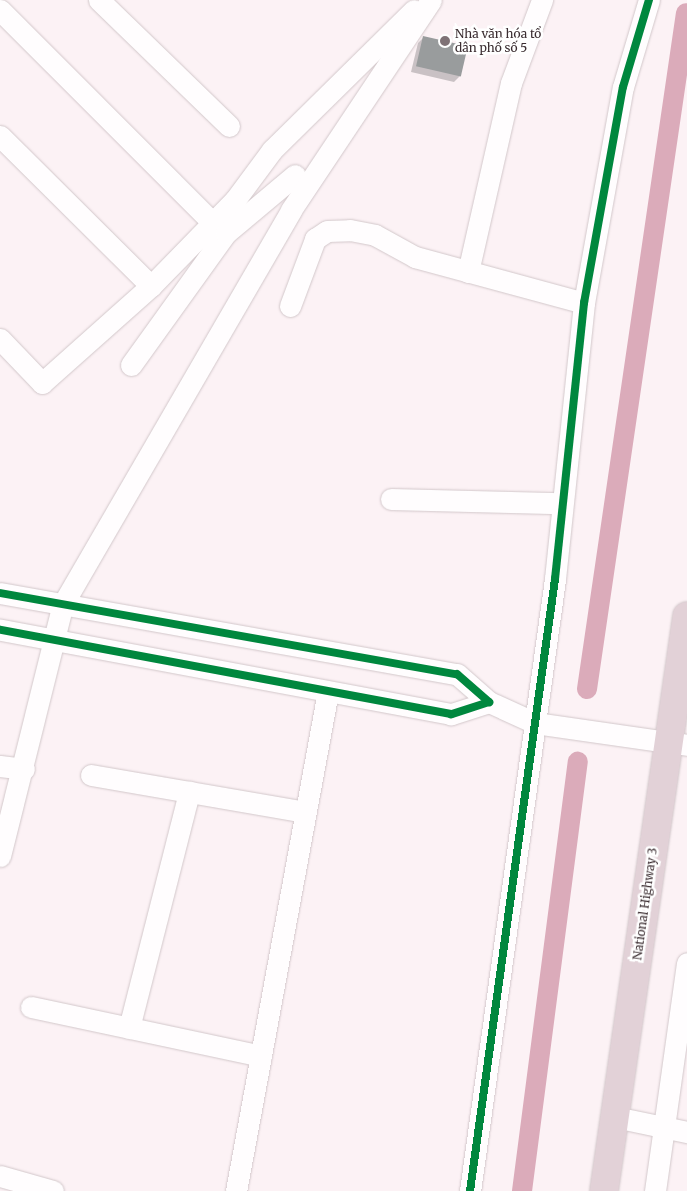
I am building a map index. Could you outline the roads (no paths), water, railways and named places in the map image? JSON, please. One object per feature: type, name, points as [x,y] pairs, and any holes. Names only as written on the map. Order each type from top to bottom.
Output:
[{"type":"highway","name":"National Highway 3","points":[[604,1191],[678,743],[687,616]]},
{"type":"street","points":[[99,0],[229,126]]},
{"type":"street","points":[[0,339],[42,383],[151,286],[213,222],[272,150],[425,0]]},
{"type":"street","points":[[0,856],[24,769],[52,639],[62,604],[301,182],[430,0]]},
{"type":"street","points":[[468,272],[511,83],[542,0]]},
{"type":"street","points":[[470,1191],[535,723],[584,303],[623,87],[649,0]]},
{"type":"street","points":[[0,10],[213,222]]},
{"type":"street","points":[[0,136],[151,286]]},
{"type":"street","points":[[272,150],[301,182]]},
{"type":"street","points":[[131,365],[226,233],[301,182]]},
{"type":"street","points":[[290,306],[315,239],[327,231],[375,235],[415,257],[584,303]]},
{"type":"street","points":[[391,499],[560,503]]},
{"type":"street","points":[[0,593],[457,674],[489,702],[535,723],[678,743]]},
{"type":"street","points":[[0,630],[451,714],[489,702]]},
{"type":"street","points":[[236,1191],[328,691]]},
{"type":"street","points":[[0,766],[24,769]]},
{"type":"street","points":[[91,775],[305,812]]},
{"type":"street","points":[[129,1028],[189,792]]},
{"type":"street","points":[[655,1191],[687,963]]},
{"type":"street","points":[[31,1007],[261,1056]]},
{"type":"street","points":[[615,1117],[687,1132]]},
{"type":"street","points":[[0,1176],[53,1191]]},
{"type":"waterway","points":[[587,689],[686,13]]},
{"type":"waterway","points":[[522,1191],[578,762]]},
{"type":"place","name":"Nhà văn hóa tổ dân phố số 5","points":[[445,41]]}]
